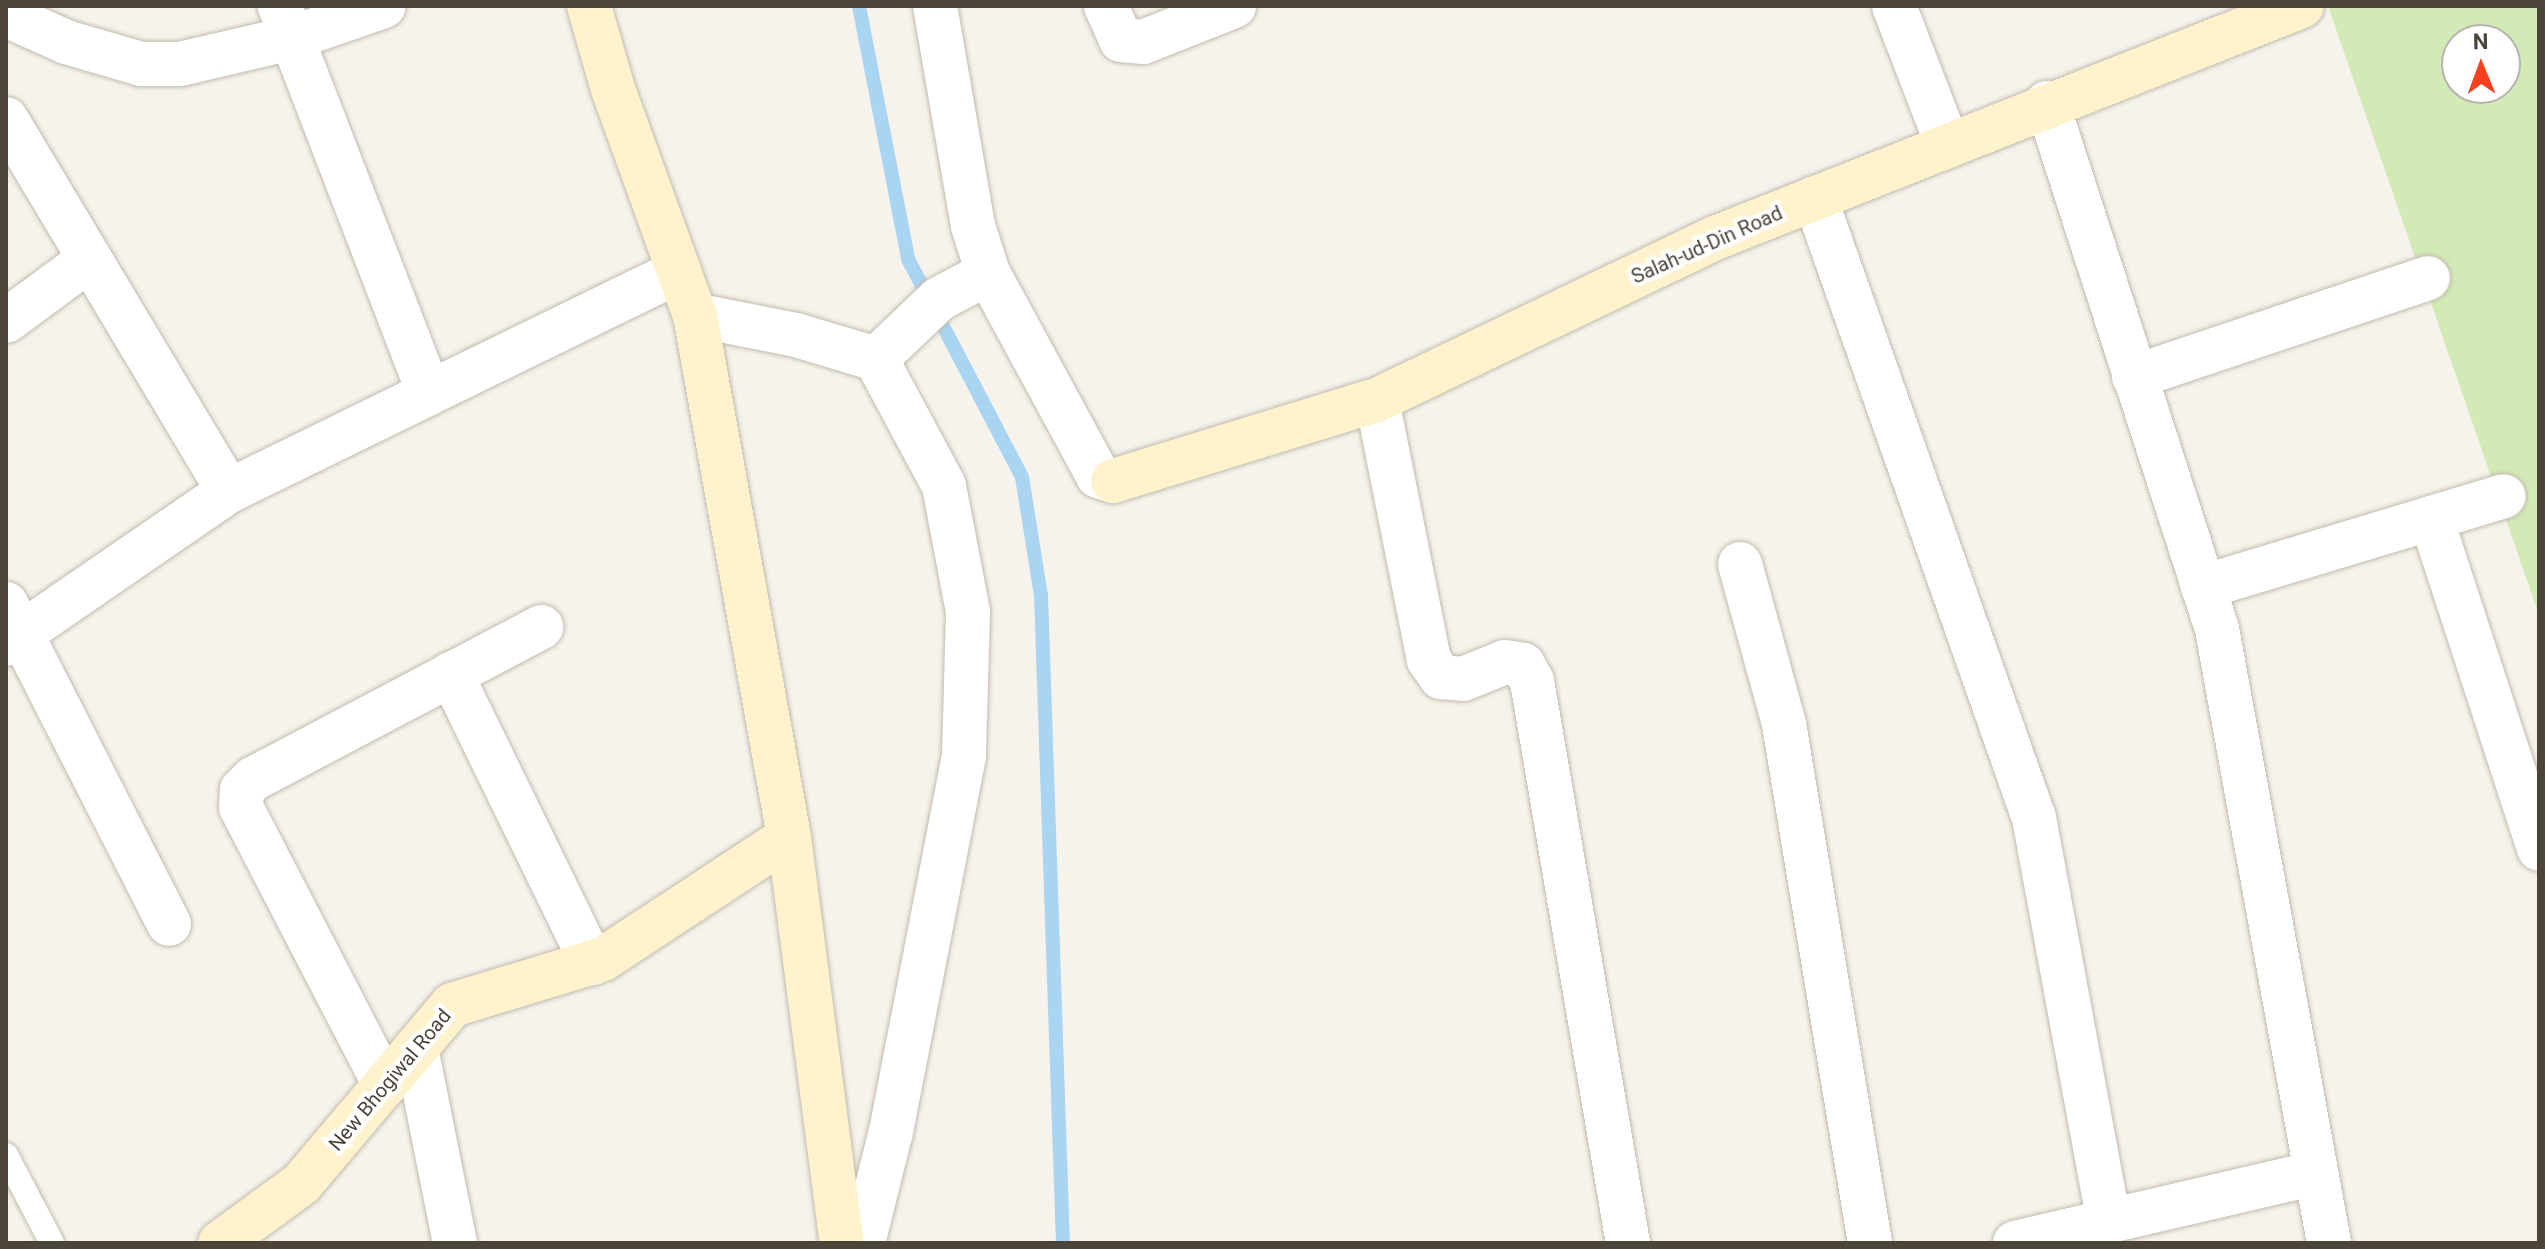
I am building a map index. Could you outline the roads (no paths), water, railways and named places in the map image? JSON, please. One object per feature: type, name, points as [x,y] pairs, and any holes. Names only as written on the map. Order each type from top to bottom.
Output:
[{"type":"street","points":[[6,15],[66,42],[141,64],[180,64],[286,22],[384,6]]},
{"type":"street","points":[[589,6],[613,89],[695,315],[789,837],[842,1243]]},
{"type":"street","points":[[876,359],[939,299],[988,273],[973,226],[935,6]]},
{"type":"street","points":[[1114,23],[1143,42],[1234,6]]},
{"type":"street","points":[[1894,6],[1948,146]]},
{"type":"street","name":"Salah-ud-Din Road","points":[[988,273],[1098,476],[1113,481],[1377,400],[1715,238],[1948,146],[2047,103],[2302,6]]},
{"type":"street","points":[[286,22],[429,393]]},
{"type":"street","points":[[2047,103],[2217,629],[2329,1243]]},
{"type":"street","points":[[12,143],[90,259],[229,491]]},
{"type":"street","points":[[1815,198],[2034,818],[2109,1221]]},
{"type":"street","points":[[6,321],[90,259]]},
{"type":"street","points":[[169,924],[11,627],[229,491],[679,271]]},
{"type":"street","points":[[2134,377],[2428,278]]},
{"type":"street","points":[[695,315],[796,335],[876,359],[944,486],[968,612],[964,756],[893,1119],[863,1243]]},
{"type":"street","points":[[1377,400],[1429,660],[1441,677],[1463,679],[1505,662],[1523,665],[1532,681],[1628,1243]]},
{"type":"street","points":[[2203,587],[2504,496]]},
{"type":"street","points":[[2431,518],[2539,849]]},
{"type":"street","points":[[1740,564],[1784,724],[1870,1243]]},
{"type":"street","points":[[385,1085],[241,807],[242,790],[541,627]]},
{"type":"street","points":[[451,674],[592,963]]},
{"type":"street","name":"New Bhogiwal Road","points":[[220,1243],[301,1184],[452,1005],[592,963],[789,837]]},
{"type":"street","points":[[416,1048],[455,1243]]},
{"type":"street","points":[[2035,1241],[2316,1173]]},
{"type":"lane","points":[[6,1155],[52,1243]]},
{"type":"waterway","points":[[859,6],[908,259],[1022,477],[1041,595],[1063,1243]]}]
